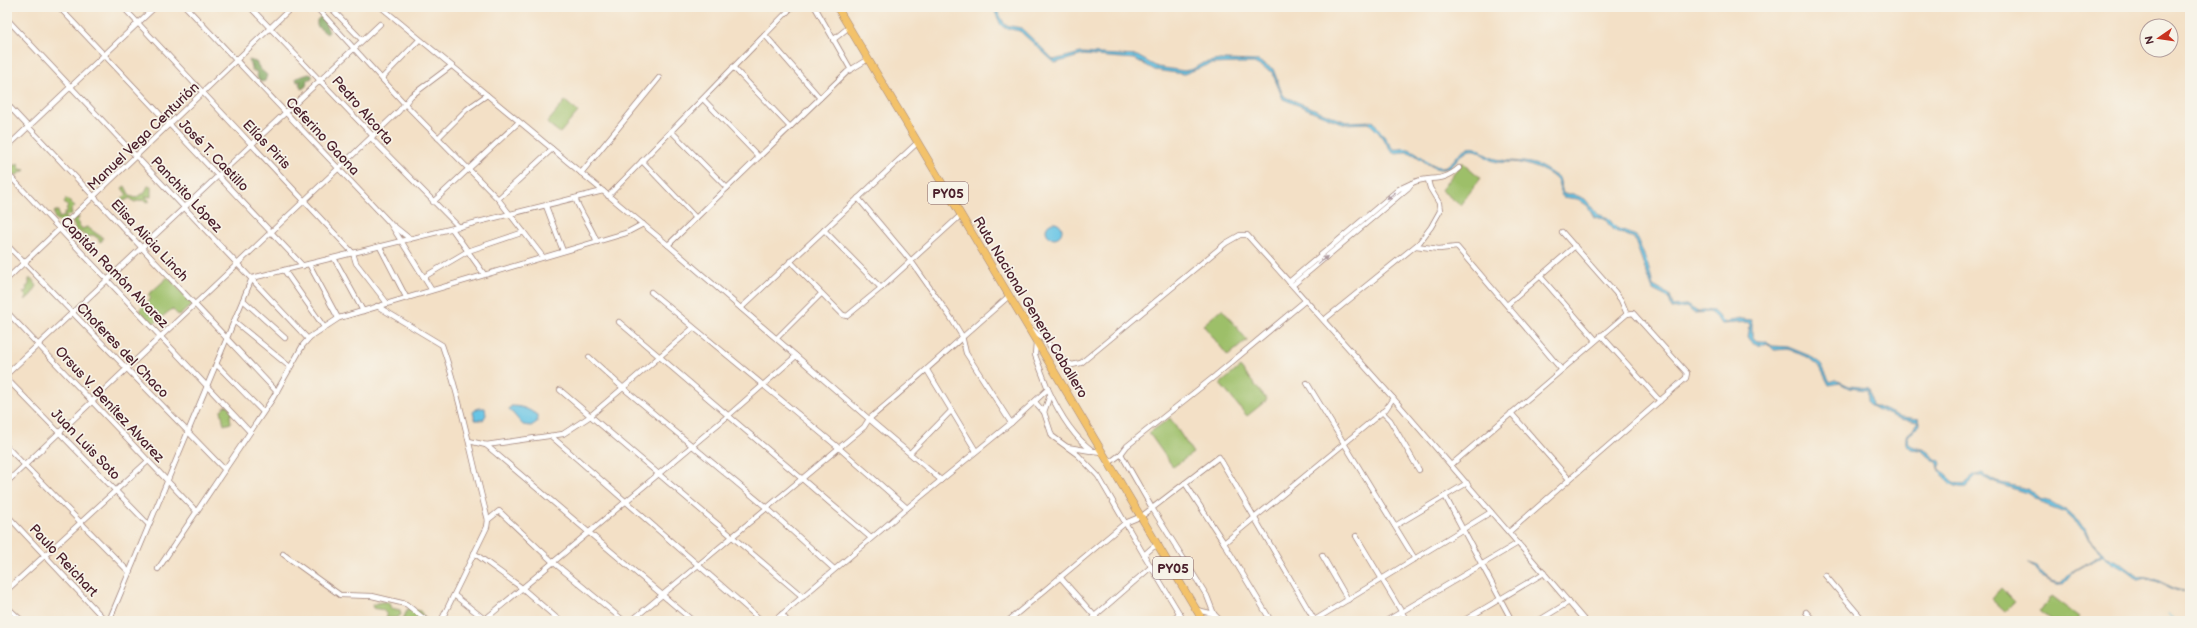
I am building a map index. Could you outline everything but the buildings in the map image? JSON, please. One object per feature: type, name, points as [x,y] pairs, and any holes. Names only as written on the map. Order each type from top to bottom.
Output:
[{"type":"highway","name":"Ruta Nacional General Caballero","points":[[837,7],[1204,621]]},
{"type":"street","name":"José T. Castillo","points":[[59,7],[104,56],[219,174],[303,266]]},
{"type":"street","name":"Elías Piris","points":[[123,7],[353,253],[356,263],[386,303]]},
{"type":"street","points":[[7,147],[155,7]]},
{"type":"street","name":"Ceferino Gaona","points":[[186,7],[390,222],[431,290]]},
{"type":"street","name":"Pedro Alcorta","points":[[250,7],[373,136],[371,138],[458,227]]},
{"type":"street","name":"Manuel Vega Centurión","points":[[7,279],[271,29],[292,7]]},
{"type":"street","points":[[316,7],[404,103],[498,199],[543,257]]},
{"type":"street","points":[[330,7],[362,40]]},
{"type":"street","points":[[381,7],[668,245],[869,419],[942,480]]},
{"type":"street","points":[[608,196],[792,7]]},
{"type":"street","points":[[815,7],[851,70]]},
{"type":"street","name":"Panchito López","points":[[7,19],[308,339]]},
{"type":"street","points":[[7,374],[107,278],[380,24]]},
{"type":"street","points":[[834,40],[849,27]]},
{"type":"street","points":[[765,35],[820,98]]},
{"type":"street","points":[[382,78],[419,40]]},
{"type":"street","points":[[668,245],[820,98],[851,70],[868,59]]},
{"type":"street","points":[[7,482],[127,370],[304,199],[373,136],[399,111],[411,96],[452,66]]},
{"type":"street","points":[[733,68],[790,127]]},
{"type":"street","points":[[581,173],[659,78]]},
{"type":"street","points":[[438,138],[467,109],[486,95]]},
{"type":"street","points":[[703,99],[759,157]]},
{"type":"street","name":"Elisa Alicia Linch","points":[[7,104],[142,246],[226,340],[277,392]]},
{"type":"street","points":[[433,202],[519,122]]},
{"type":"street","points":[[672,131],[727,188]]},
{"type":"street","points":[[741,308],[917,143]]},
{"type":"street","points":[[498,199],[552,150]]},
{"type":"street","points":[[642,161],[696,218]]},
{"type":"street","points":[[1291,284],[1402,194],[1412,183],[1418,180],[1428,180],[1450,176],[1459,168]]},
{"type":"street","name":"Capitán Ramón Alvarez","points":[[7,173],[250,432]]},
{"type":"street","points":[[1324,320],[1416,246],[1431,227],[1440,211],[1439,203],[1430,188],[1428,180]]},
{"type":"street","points":[[109,621],[166,480],[252,278],[603,191]]},
{"type":"street","points":[[575,198],[581,214],[592,228],[597,242]]},
{"type":"street","points":[[858,198],[911,261],[952,318],[962,336],[966,353],[1011,423]]},
{"type":"street","points":[[546,206],[563,251]]},
{"type":"street","points":[[790,262],[842,315],[848,316],[961,215]]},
{"type":"street","points":[[390,222],[410,239]]},
{"type":"street","points":[[158,569],[277,392],[290,367],[308,339],[324,327],[338,318],[597,242],[626,233],[643,224]]},
{"type":"street","points":[[452,229],[484,274]]},
{"type":"street","points":[[824,230],[881,288]]},
{"type":"street","points":[[424,277],[468,250],[524,232]]},
{"type":"street","points":[[1562,232],[1621,300],[1627,314]]},
{"type":"street","points":[[1028,327],[1047,342],[1060,358],[1072,365],[1081,363],[1226,243],[1240,235],[1247,235],[1393,398],[1585,621]]},
{"type":"street","name":"Choferes del Chaco","points":[[7,245],[225,470]]},
{"type":"street","points":[[380,246],[406,297]]},
{"type":"street","points":[[1416,246],[1439,249],[1457,247],[1561,369]]},
{"type":"street","points":[[1507,305],[1575,246]]},
{"type":"street","points":[[334,258],[363,311]]},
{"type":"street","points":[[309,264],[338,318]]},
{"type":"street","points":[[284,270],[324,327]]},
{"type":"street","points":[[1540,276],[1596,340]]},
{"type":"street","points":[[651,292],[839,448],[907,508]]},
{"type":"street","points":[[777,338],[821,294]]},
{"type":"street","points":[[631,621],[768,509],[802,478],[864,427],[869,419],[927,370],[962,336],[1009,296]]},
{"type":"street","points":[[243,300],[285,338]]},
{"type":"street","points":[[1109,463],[1122,454],[1127,446],[1215,376],[1306,300]]},
{"type":"street","points":[[377,306],[442,345],[469,441],[473,466],[488,520],[487,527],[441,621]]},
{"type":"street","name":"Orsus V. Benítez Alvarez","points":[[7,312],[197,512]]},
{"type":"street","points":[[1451,465],[1561,369],[1627,314],[1633,313],[1687,373],[1686,378],[1509,532]]},
{"type":"street","points":[[234,322],[290,367]]},
{"type":"street","points":[[619,322],[871,538]]},
{"type":"street","points":[[469,441],[486,445],[563,434],[573,429],[693,328]]},
{"type":"street","points":[[1601,335],[1660,401]]},
{"type":"street","points":[[1036,341],[1035,355],[1050,395],[1077,436],[1093,451]]},
{"type":"street","points":[[454,595],[485,620],[729,416],[796,356]]},
{"type":"street","points":[[589,357],[622,387],[768,509],[834,569]]},
{"type":"street","points":[[216,364],[263,412]]},
{"type":"street","points":[[927,370],[976,451]]},
{"type":"street","name":"Juan Luis Soto","points":[[7,379],[148,525]]},
{"type":"street","points":[[1307,382],[1414,559]]},
{"type":"street","points":[[774,621],[871,538],[1011,423],[1048,389]]},
{"type":"street","points":[[560,390],[802,596]]},
{"type":"street","points":[[1044,412],[1050,395]]},
{"type":"street","points":[[1224,543],[1382,412],[1393,398]]},
{"type":"street","points":[[1035,402],[1044,412],[1052,436],[1090,466],[1184,621]]},
{"type":"street","points":[[910,453],[951,410]]},
{"type":"street","points":[[1382,412],[1390,420],[1419,470]]},
{"type":"street","points":[[1512,413],[1569,479]]},
{"type":"street","points":[[552,436],[700,564],[762,621]]},
{"type":"street","points":[[486,445],[590,531],[662,596],[694,621]]},
{"type":"street","points":[[7,446],[129,572]]},
{"type":"street","points":[[1066,446],[1102,452]]},
{"type":"street","points":[[1122,454],[1152,508],[1207,596],[1214,614],[1221,621]]},
{"type":"street","points":[[1008,621],[1125,523],[1142,516],[1219,457],[1314,621],[1491,512]]},
{"type":"street","points":[[7,590],[148,461]]},
{"type":"street","points":[[1185,483],[1224,543],[1271,621]]},
{"type":"street","points":[[1395,526],[1467,483]]},
{"type":"street","points":[[1445,496],[1512,621]]},
{"type":"street","points":[[488,520],[499,511],[553,562],[624,621]]},
{"type":"street","name":"Paulo Reichart","points":[[7,515],[106,621]]},
{"type":"street","points":[[1356,536],[1407,621]]},
{"type":"street","points":[[1386,621],[1518,542]]},
{"type":"street","points":[[1144,555],[1153,547],[1159,545]]},
{"type":"street","points":[[474,553],[522,588],[560,621]]},
{"type":"street","points":[[283,554],[340,595],[372,596],[406,604],[427,621]]},
{"type":"street","points":[[1322,555],[1348,600]]},
{"type":"street","points":[[1089,621],[1151,567]]},
{"type":"street","points":[[1464,621],[1544,574]]},
{"type":"street","points":[[1825,575],[1864,621]]},
{"type":"street","points":[[1060,577],[1099,621]]},
{"type":"street","points":[[7,581],[12,586]]},
{"type":"street","points":[[1538,621],[1569,602]]},
{"type":"street","points":[[7,607],[22,621]]},
{"type":"street","points":[[1197,610],[1214,614]]},
{"type":"street","points":[[1806,612],[1814,621]]},
{"type":"street","points":[[782,614],[787,621]]},
{"type":"street","points":[[1171,621],[1180,614]]},
{"type":"green space","points":[[322,15],[329,32],[327,34],[317,26],[317,20]]},
{"type":"green space","points":[[249,60],[256,62],[260,69],[267,75],[265,81],[262,82],[258,79],[256,71],[252,71]]},
{"type":"green space","points":[[309,74],[312,75],[312,78],[307,80],[306,86],[302,89],[299,84],[301,81],[297,82],[296,78]]},
{"type":"green space","points":[[565,101],[578,112],[560,133],[547,123]]},
{"type":"green space","points":[[1462,162],[1481,178],[1460,205],[1441,190]]},
{"type":"green space","points":[[18,163],[20,169],[25,170],[15,176],[10,170],[14,164],[16,166]]},
{"type":"green space","points":[[125,186],[130,196],[136,198],[141,194],[144,194],[148,186],[151,186],[151,197],[145,196],[149,202],[143,200],[134,202],[130,198],[124,201],[122,198],[127,195],[122,188]]},
{"type":"green space","points":[[66,199],[75,206],[71,210],[72,215],[65,216],[64,213],[68,211],[66,209],[68,207],[64,203]]},
{"type":"green space","points":[[55,211],[58,211],[59,218],[65,216],[67,219],[62,223],[55,219],[54,213]]},
{"type":"green space","points":[[79,217],[77,222],[82,229],[87,227],[103,238],[102,241],[99,242],[99,239],[93,235],[88,237],[76,230],[72,221],[73,218]]},
{"type":"green space","points":[[168,277],[193,304],[179,316],[172,309],[153,324],[139,310],[151,298],[148,295]]},
{"type":"green space","points":[[29,279],[32,279],[37,286],[31,295],[25,300],[26,295],[23,293],[27,290],[26,287],[29,285]]},
{"type":"green space","points":[[1222,309],[1247,340],[1228,356],[1203,325]]},
{"type":"green space","points":[[1240,367],[1267,400],[1247,416],[1220,384]]},
{"type":"green space","points":[[226,405],[234,410],[230,416],[231,423],[224,425],[221,410]]},
{"type":"green space","points":[[1170,418],[1193,453],[1173,467],[1149,433]]},
{"type":"green space","points":[[2001,588],[2015,602],[2005,612],[1991,599]]},
{"type":"green space","points":[[2051,596],[2079,617],[2076,621],[2053,621],[2040,611]]},
{"type":"green space","points":[[381,602],[388,602],[391,608],[400,610],[401,615],[396,618],[386,618],[387,615],[383,610],[373,608],[372,605]]},
{"type":"green space","points":[[408,608],[420,611],[427,621],[402,621]]},
{"type":"water","points":[[993,7],[995,7],[1005,25],[1021,28],[1054,60],[1081,53],[1137,56],[1157,67],[1184,71],[1193,69],[1203,63],[1220,60],[1258,61],[1273,69],[1285,97],[1346,122],[1373,121],[1393,149],[1411,150],[1437,166],[1446,166],[1451,163],[1462,151],[1473,147],[1480,149],[1492,158],[1499,160],[1530,163],[1540,166],[1559,178],[1563,194],[1573,194],[1585,199],[1597,214],[1608,218],[1616,228],[1636,236],[1648,265],[1653,286],[1670,295],[1673,306],[1686,305],[1698,312],[1703,310],[1713,311],[1724,322],[1742,319],[1751,320],[1752,338],[1757,342],[1767,341],[1772,346],[1788,347],[1810,356],[1821,364],[1830,382],[1836,380],[1849,386],[1869,388],[1872,405],[1901,417],[1918,419],[1920,425],[1908,436],[1908,443],[1928,452],[1940,461],[1941,464],[1939,468],[1938,463],[1920,450],[1911,449],[1906,444],[1906,436],[1915,428],[1918,422],[1900,419],[1869,405],[1867,401],[1868,390],[1849,388],[1840,383],[1829,385],[1820,367],[1809,358],[1788,349],[1774,350],[1767,343],[1759,345],[1755,344],[1748,338],[1750,325],[1748,322],[1722,324],[1710,312],[1694,313],[1686,307],[1672,309],[1669,298],[1653,290],[1634,238],[1613,230],[1605,219],[1594,217],[1588,206],[1578,199],[1563,197],[1560,193],[1557,180],[1540,169],[1529,165],[1512,162],[1494,161],[1474,150],[1466,151],[1451,166],[1443,169],[1435,168],[1410,153],[1393,153],[1379,133],[1369,123],[1344,124],[1283,99],[1272,72],[1254,63],[1210,64],[1184,74],[1155,70],[1135,59],[1083,55],[1055,63],[1020,31],[1005,28],[1001,25]]},
{"type":"water","points":[[1054,222],[1061,227],[1062,230],[1057,237],[1054,238],[1047,233],[1046,230],[1051,223]]},
{"type":"water","points":[[511,406],[522,407],[534,413],[537,415],[537,422],[531,426],[523,425],[509,409]]},
{"type":"water","points":[[478,408],[485,408],[486,415],[483,420],[475,420],[473,412]]},
{"type":"water","points":[[1939,468],[1955,483],[1964,485],[1974,476],[1982,473],[1997,482],[2027,489],[2039,499],[2051,502],[2067,511],[2085,528],[2090,540],[2107,557],[2117,561],[2138,577],[2150,578],[2172,588],[2184,591],[2177,591],[2146,578],[2137,580],[2103,555],[2077,570],[2063,584],[2057,584],[2041,577],[2035,567],[2028,563],[2037,566],[2038,570],[2046,578],[2061,583],[2069,574],[2102,554],[2089,540],[2084,530],[2065,512],[2044,504],[2027,493],[1995,483],[1983,476],[1977,476],[1966,487],[1956,486],[1943,476]]},
{"type":"waterway","points":[[2167,615],[2176,621]]}]
